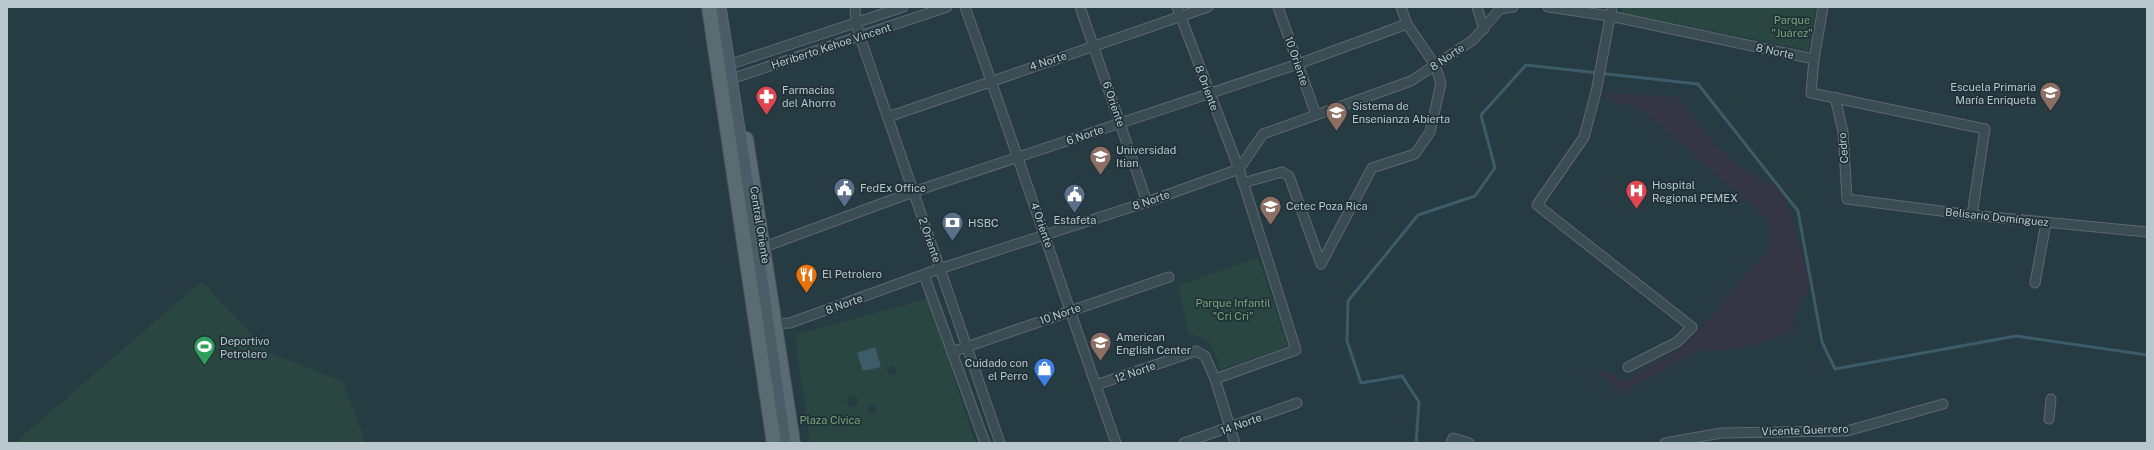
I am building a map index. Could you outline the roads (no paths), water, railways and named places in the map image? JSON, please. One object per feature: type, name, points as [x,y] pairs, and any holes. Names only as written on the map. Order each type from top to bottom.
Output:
[{"type":"main road","points":[[703,7],[769,443]]},
{"type":"main road","points":[[709,7],[774,443]]},
{"type":"main road","points":[[719,7],[756,239],[784,443]]},
{"type":"main road","name":"Central Oriente","points":[[725,7],[764,247],[793,443]]},
{"type":"street","name":"2 Oriente","points":[[855,7],[856,23],[860,37],[1000,443]]},
{"type":"street","name":"Heriberto Kehoe Vincent","points":[[715,84],[735,70],[856,23],[903,7]]},
{"type":"street","name":"Heriberto Kehoe Vincent","points":[[713,70],[735,70],[860,37],[947,7]]},
{"type":"street","name":"4 Oriente","points":[[965,7],[1046,234],[1069,311],[1116,443]]},
{"type":"street","name":"6 Oriente","points":[[1080,7],[1121,122],[1147,202]]},
{"type":"street","name":"8 Oriente","points":[[1177,7],[1208,93],[1239,169],[1296,350],[1215,379]]},
{"type":"street","name":"4 Norte","points":[[888,117],[991,80],[1208,7]]},
{"type":"street","name":"10 Oriente","points":[[1278,7],[1316,115]]},
{"type":"street","points":[[1243,183],[1282,172],[1289,176],[1293,183],[1321,264],[1372,168],[1415,154],[1425,142],[1430,132],[1441,83],[1435,65],[1407,24],[1401,7]]},
{"type":"street","points":[[1477,7],[1484,29]]},
{"type":"street","name":"8 Norte","points":[[750,323],[790,323],[924,275],[939,268],[1147,202],[1239,169],[1263,134],[1410,82],[1473,40],[1500,9],[1513,7]]},
{"type":"street","name":"8 Norte","points":[[1548,7],[1611,12],[1814,59]]},
{"type":"street","points":[[1823,7],[1814,59],[1812,92],[1985,129],[1972,215]]},
{"type":"street","points":[[1611,12],[1596,92],[1584,137],[1537,205],[1692,327],[1678,342],[1628,367]]},
{"type":"street","name":"6 Norte","points":[[764,247],[913,192],[1298,64],[1407,24]]},
{"type":"street","name":"Cedro","points":[[1835,97],[1843,132],[1847,199]]},
{"type":"street","name":"Belisario Domínguez","points":[[1847,199],[1972,215],[2147,232]]},
{"type":"street","points":[[2035,283],[2046,222]]},
{"type":"street","name":"2 Oriente","points":[[924,275],[985,443]]},
{"type":"street","name":"10 Norte","points":[[952,352],[1169,277]]},
{"type":"street","name":"12 Norte","points":[[1096,385],[1196,351],[1205,356],[1215,379]]},
{"type":"street","points":[[1215,379],[1234,443]]},
{"type":"street","points":[[2049,419],[2051,398]]},
{"type":"street","name":"14 Norte","points":[[1184,443],[1297,403]]},
{"type":"street","name":"Vicente Guerrero","points":[[1665,443],[1721,433],[1847,430],[1943,404]]},
{"type":"street","points":[[1451,439],[1469,443]]},
{"type":"waterway","points":[[1416,443],[1419,402],[1402,376],[1361,383],[1347,341],[1348,301],[1418,215],[1475,196],[1495,168],[1481,115],[1526,65],[1698,84],[1798,211],[1822,342],[1835,369],[2016,336],[2147,355]]},
{"type":"place","name":"Escuela Primaria María Enriqueta","points":[[2051,112]]},
{"type":"place","name":"Farmacias del Ahorro","points":[[767,116]]},
{"type":"place","name":"Sistema de Ensenianza Abierta","points":[[1337,132]]},
{"type":"place","name":"Universidad Itian","points":[[1100,176]]},
{"type":"place","name":"FedEx Office","points":[[845,208]]},
{"type":"place","name":"Hospital Regional PEMEX","points":[[1636,210]]},
{"type":"place","name":"Estafeta","points":[[1075,214]]},
{"type":"place","name":"Cetec Poza Rica","points":[[1270,226]]},
{"type":"place","name":"HSBC","points":[[952,242]]},
{"type":"place","name":"El Petrolero","points":[[807,294]]},
{"type":"place","name":"American English Center","points":[[1100,362]]},
{"type":"place","name":"Deportivo Petrolero","points":[[204,366]]},
{"type":"place","name":"Cuidado con el Perro","points":[[1044,388]]},
{"type":"park label","name":"Parque \"Juárez\"","points":[[1792,26]]},
{"type":"park label","name":"Parque Infantil \"Cri Cri\"","points":[[1233,309]]},
{"type":"park label","name":"Plaza Cívica","points":[[830,420]]}]
